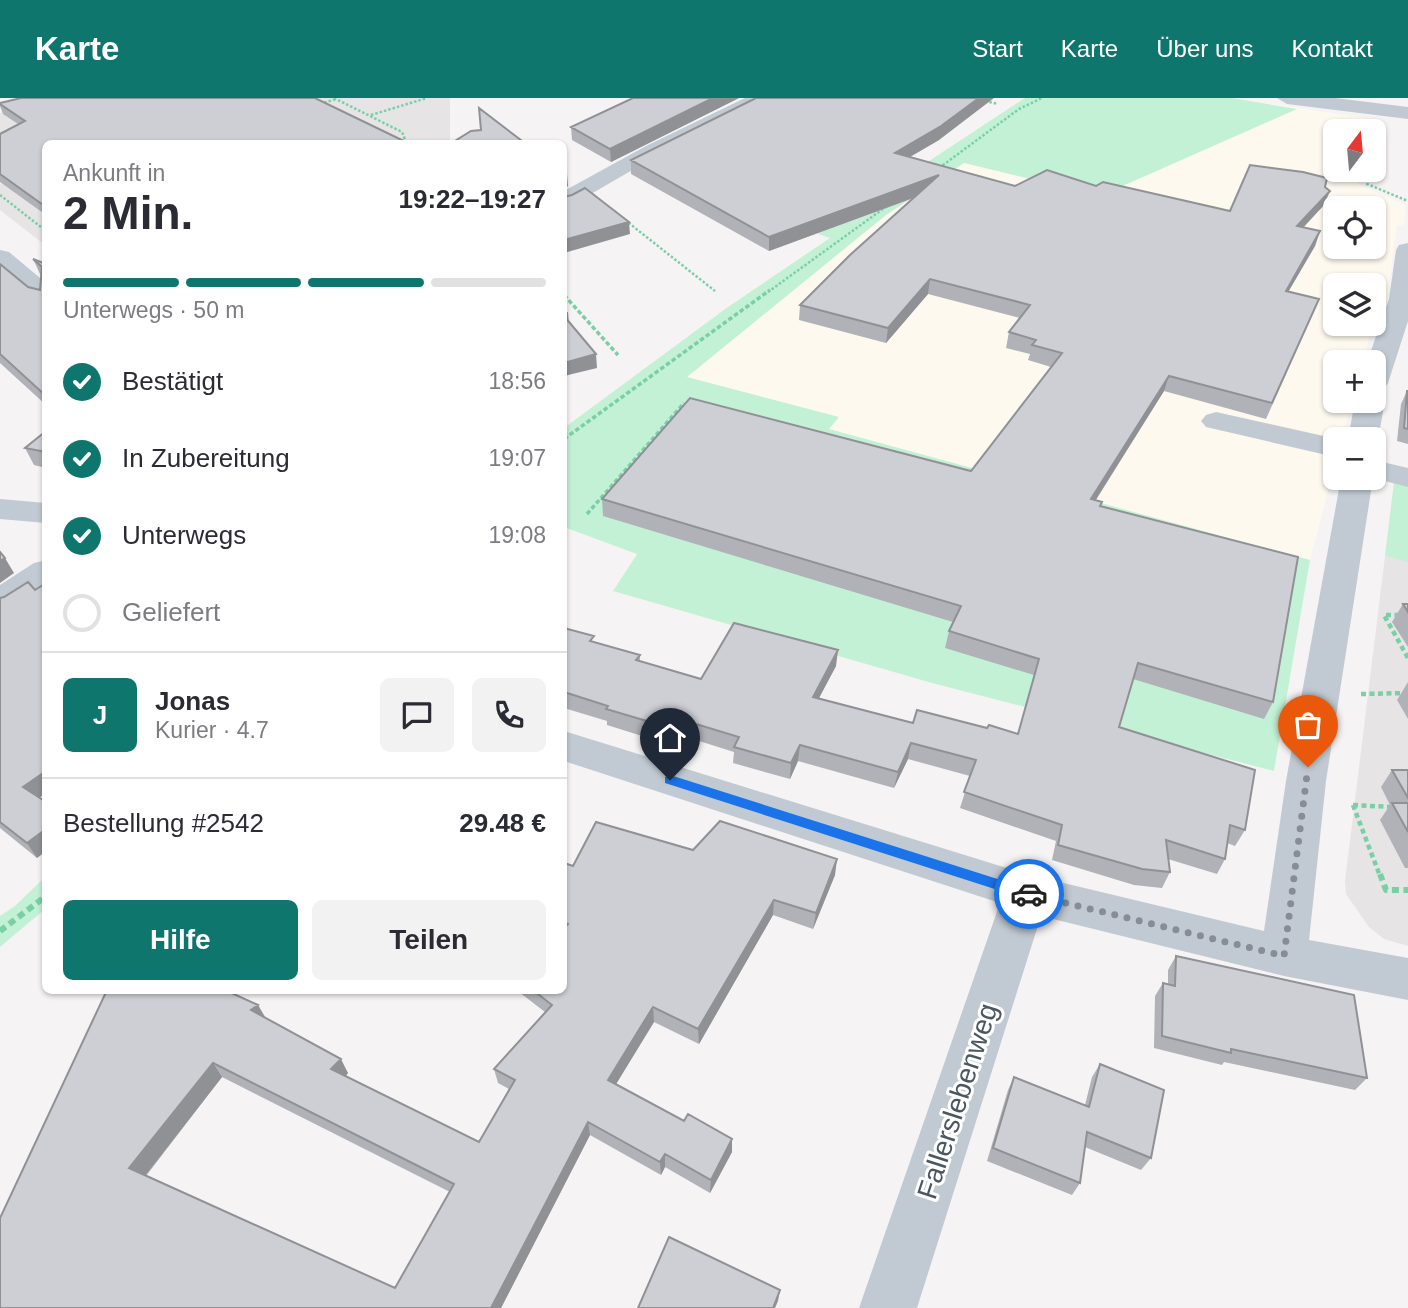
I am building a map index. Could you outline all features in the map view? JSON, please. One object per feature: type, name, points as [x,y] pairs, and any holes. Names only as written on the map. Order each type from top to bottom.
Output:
[{"type":"street","points":[[567,198],[715,118],[761,98]]},
{"type":"street","points":[[1287,98],[1408,113]]},
{"type":"street","points":[[1385,350],[1402,299],[1408,250]]},
{"type":"street","points":[[0,257],[42,293]]},
{"type":"street","points":[[1216,421],[1323,445]]},
{"type":"street","points":[[1386,473],[1408,478]]},
{"type":"street","points":[[1284,956],[1306,781],[1355,490]]},
{"type":"street","points":[[0,509],[42,513]]},
{"type":"street","points":[[0,602],[42,574]]},
{"type":"street","points":[[567,747],[1026,893],[1284,956],[1408,979]]},
{"type":"street","name":"Fallerslebenweg","points":[[888,1308],[1026,893]]},
{"type":"path","points":[[312,106],[335,98],[402,132],[405,140]]},
{"type":"path","points":[[370,116],[427,98]]},
{"type":"path","points":[[939,168],[1020,109],[1042,98]]},
{"type":"path","points":[[985,101],[998,104]]},
{"type":"path","points":[[1367,182],[1408,201]]},
{"type":"path","points":[[584,188],[715,291]]},
{"type":"path","points":[[0,195],[42,228]]},
{"type":"path","points":[[567,437],[895,200]]},
{"type":"path","points":[[567,298],[618,355]]},
{"type":"path","points":[[587,514],[684,403]]},
{"type":"path","points":[[1408,615],[1384,615],[1408,658]]},
{"type":"path","points":[[1353,805],[1386,890],[1408,890]]},
{"type":"path","points":[[0,932],[42,899]]},
{"type":"shaded area","points":[[289,98],[450,98],[450,140],[42,140],[42,243],[0,210],[0,184],[40,172],[0,160],[0,113]]},
{"type":"shaded area","points":[[1232,98],[1371,119],[1323,119],[1323,182],[1358,182],[1385,196],[1323,196],[1323,259],[1386,259],[1386,196],[1406,205],[1404,226],[1397,225],[1386,301],[1386,273],[1323,273],[1323,336],[1370,336],[1366,350],[1323,350],[1323,413],[1349,413],[1345,427],[1323,427],[1323,490],[1328,490],[1310,560],[1274,771],[932,683],[613,591],[637,553],[567,528],[567,523],[686,378],[886,215],[964,163]]},
{"type":"shaded area","points":[[1396,467],[1408,470],[1408,946],[1384,939],[1369,927],[1346,894],[1345,881]]},
{"type":"green space","points":[[1025,98],[1232,98],[1297,109],[1100,196],[964,163],[886,215],[687,377],[839,417],[829,429],[1310,560],[1274,771],[932,683],[613,591],[637,554],[567,528],[567,426],[728,307],[830,238],[818,234]]},
{"type":"green space","points":[[1396,467],[1408,470],[1408,562],[1385,556]]},
{"type":"green space","points":[[42,880],[42,912],[0,947],[0,916],[15,906]]},
{"type":"building","points":[[21,98],[315,98],[402,140],[42,140],[42,204],[0,174],[0,134],[25,121],[0,103]]},
{"type":"building","points":[[633,98],[713,98],[610,149],[571,127]]},
{"type":"building","points":[[756,98],[979,98],[941,126],[895,153],[1015,186],[1047,170],[1096,186],[1103,182],[1230,211],[1250,165],[1323,177],[1325,187],[1330,191],[1297,226],[1320,231],[1286,291],[1319,299],[1272,403],[1169,376],[1091,499],[1102,502],[1100,506],[1298,557],[1273,702],[1138,663],[1119,727],[1255,770],[1245,830],[1230,825],[1225,859],[1166,840],[1170,872],[1142,869],[1058,845],[1062,825],[964,792],[976,760],[911,743],[898,772],[800,745],[791,763],[734,747],[739,737],[663,714],[657,724],[606,709],[608,706],[567,693],[567,629],[594,636],[590,641],[640,655],[636,660],[701,679],[734,623],[838,650],[813,697],[913,723],[917,710],[1018,734],[1039,659],[949,631],[961,606],[602,499],[690,398],[971,471],[1062,353],[1032,345],[1036,340],[1009,332],[1030,305],[930,279],[888,328],[800,305],[850,255],[939,175],[769,237],[631,160]]},
{"type":"building","points":[[479,108],[521,140],[456,140],[471,131],[481,130]]},
{"type":"building","points":[[585,188],[629,222],[567,239],[567,196]]},
{"type":"building","points":[[0,264],[28,287],[40,290],[42,267],[42,392],[0,354]]},
{"type":"building","points":[[567,320],[596,354],[567,362]]},
{"type":"building","points":[[1408,391],[1408,429],[1404,428]]},
{"type":"building","points":[[42,434],[42,451],[25,448]]},
{"type":"building","points":[[28,582],[35,590],[42,586],[42,774],[23,787],[42,799],[42,832],[27,843],[0,822],[0,598]]},
{"type":"building","points":[[1392,770],[1408,770],[1408,798]]},
{"type":"building","points":[[1392,803],[1408,803],[1408,832]]},
{"type":"building","points":[[720,821],[837,859],[816,913],[774,900],[698,1029],[653,1007],[608,1080],[684,1121],[688,1114],[732,1139],[711,1180],[665,1154],[660,1162],[588,1122],[491,1308],[0,1308],[0,1218],[105,994],[234,994],[258,1005],[251,1010],[341,1059],[331,1069],[479,1142],[515,1080],[494,1069],[552,1005],[538,994],[567,994],[567,864],[573,866],[596,822],[693,850]],"holes":[[[213,1063],[454,1184],[395,1288],[129,1168]]]},
{"type":"building","points":[[1176,956],[1354,995],[1367,1078],[1231,1049],[1231,1053],[1162,1036],[1163,983],[1175,986]]},
{"type":"building","points":[[1100,1064],[1164,1090],[1151,1158],[1087,1132],[1080,1183],[993,1148],[1014,1077],[1089,1107]]},
{"type":"building","points":[[669,1237],[780,1290],[773,1308],[638,1308]]},
{"type":"way so far","points":[[1029,894],[1284,956],[1308,767]]},
{"type":"route","points":[[670,780],[1029,894]]}]
